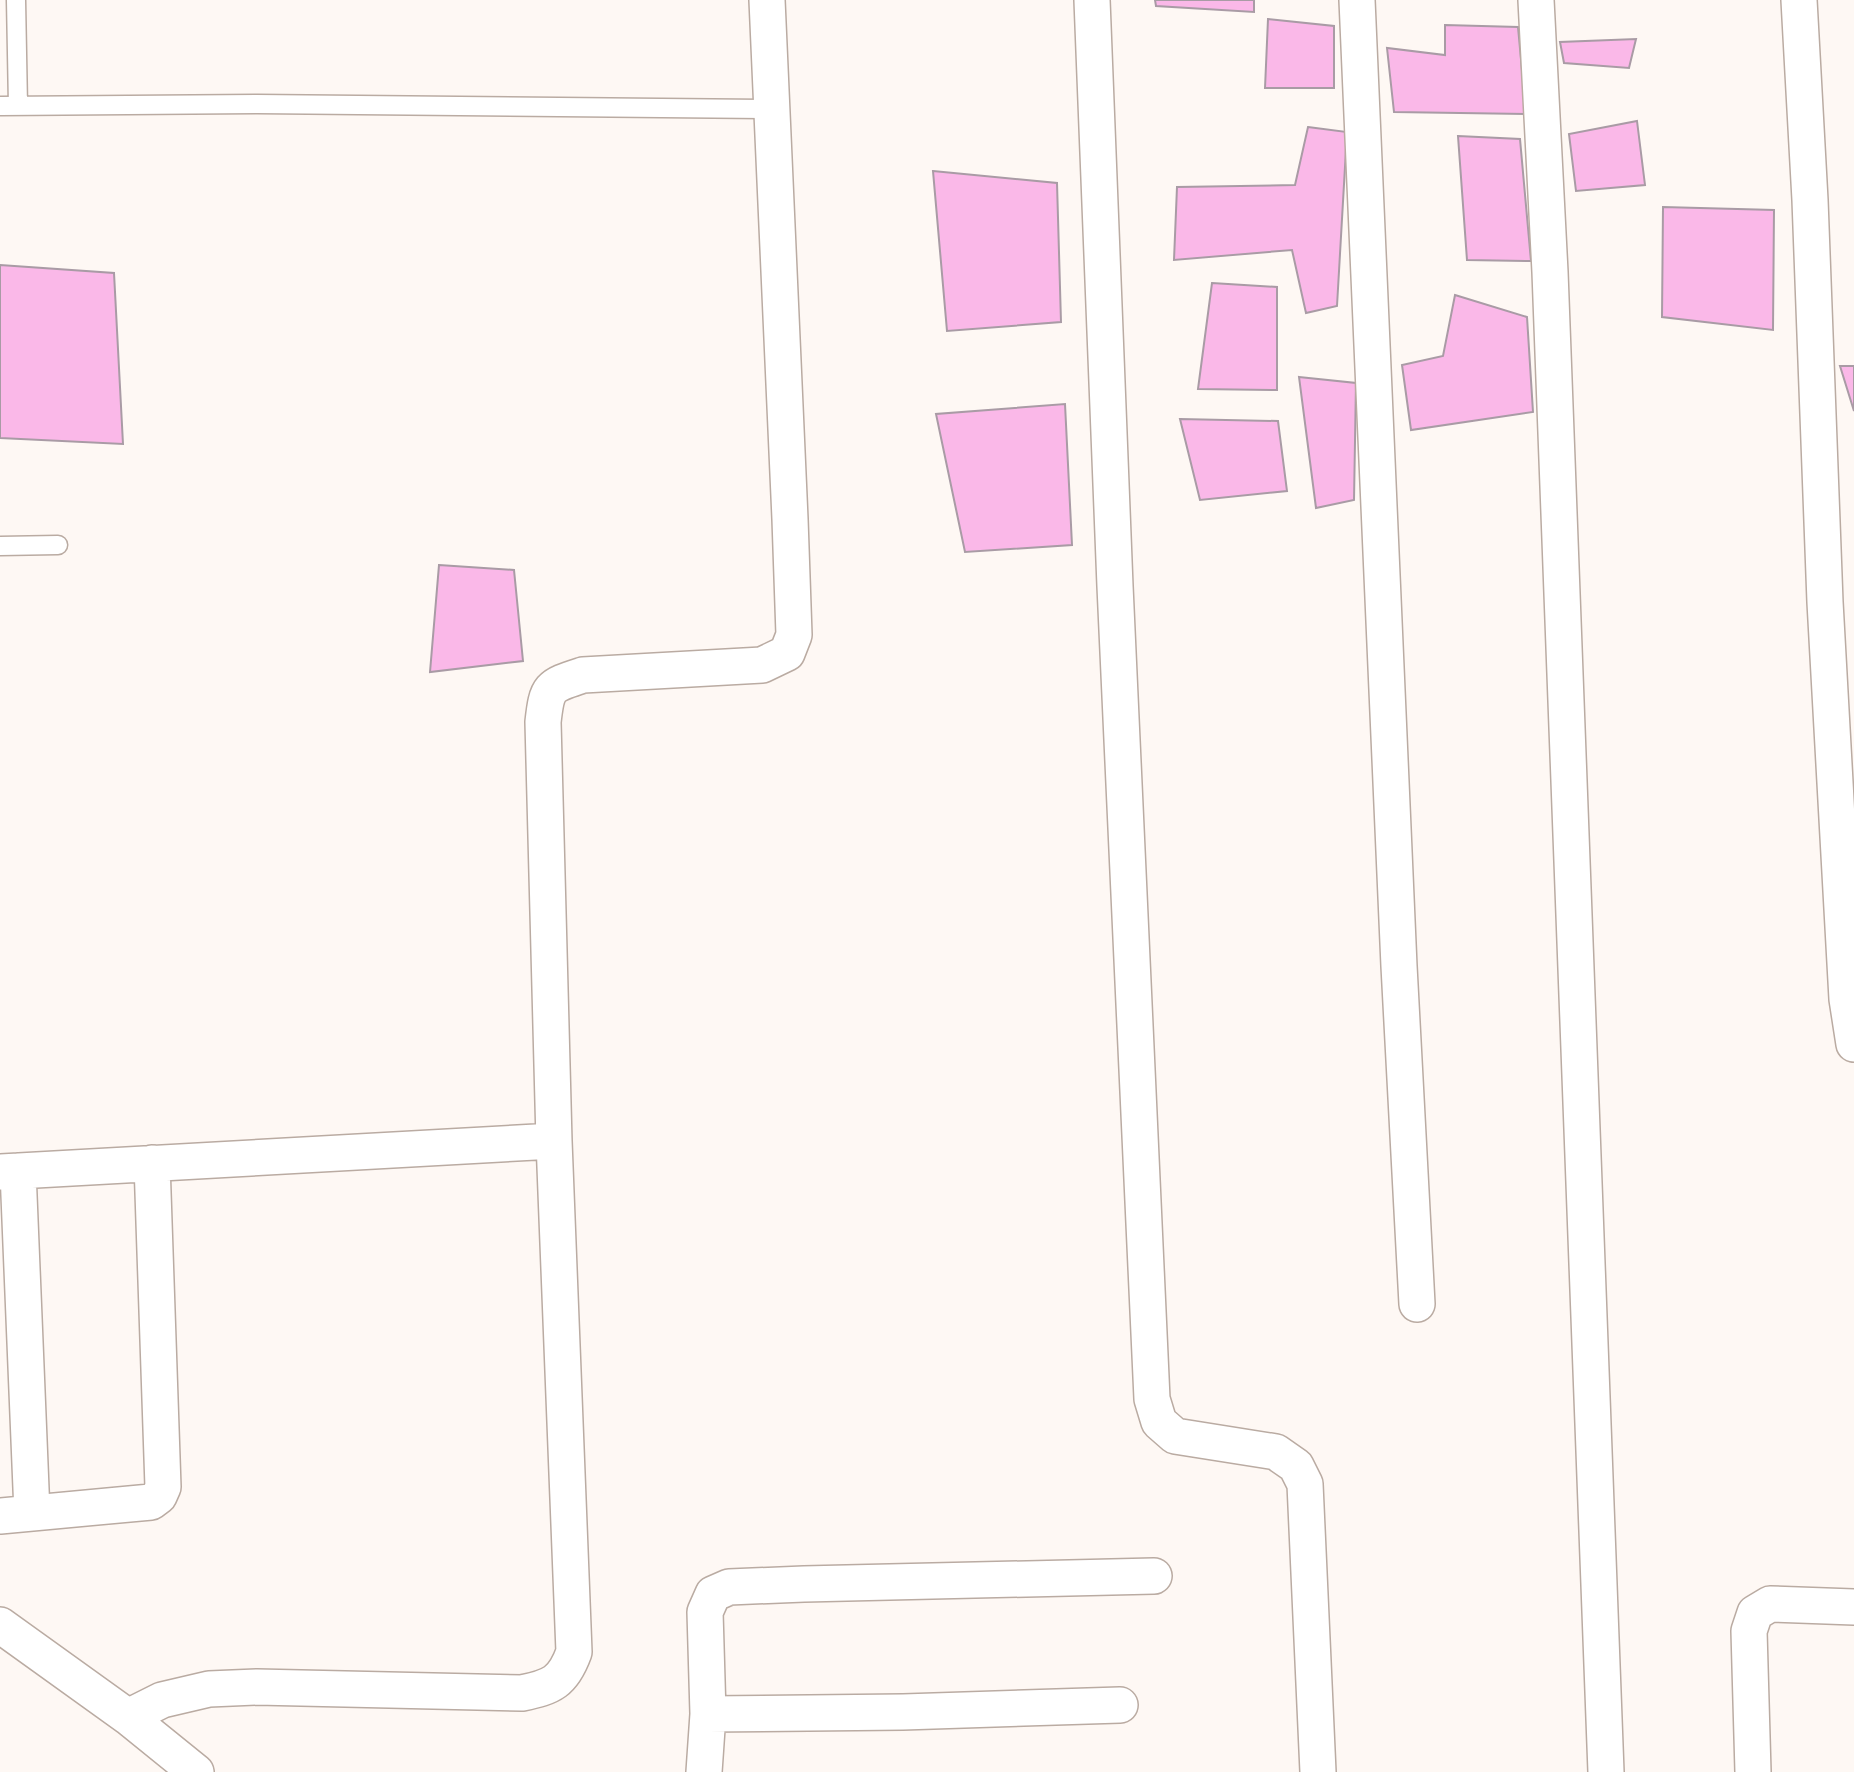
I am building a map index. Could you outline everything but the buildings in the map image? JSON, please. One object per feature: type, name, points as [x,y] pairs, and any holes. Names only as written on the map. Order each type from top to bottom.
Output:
[{"type":"street","points":[[128,1717],[162,1700],[209,1689],[257,1687],[522,1693],[548,1688],[566,1672],[574,1652],[554,1141],[543,722],[546,694],[558,683],[583,675],[762,665],[787,653],[793,635],[767,0]]},
{"type":"street","points":[[1092,0],[1115,600],[1152,1399],[1159,1422],[1175,1436],[1276,1452],[1296,1466],[1305,1484],[1318,1772]]},
{"type":"street","points":[[1357,0],[1417,1304]]},
{"type":"street","points":[[1536,0],[1550,272],[1606,1772]]},
{"type":"street","points":[[1799,0],[1810,200],[1825,602],[1854,1044]]},
{"type":"street","points":[[152,1163],[163,1487],[159,1496],[150,1502],[16,1514],[9,1171],[152,1163],[554,1141]]},
{"type":"street","points":[[704,1772],[708,1714],[705,1612],[713,1594],[729,1587],[1154,1576]]},
{"type":"street","points":[[1753,1772],[1749,1631],[1755,1613],[1770,1604],[1854,1607]]},
{"type":"street","points":[[0,1625],[128,1717],[196,1772]]},
{"type":"street","points":[[708,1714],[903,1712],[1120,1705]]},
{"type":"lane","points":[[16,0],[9,106],[257,104],[771,109]]},
{"type":"lane","points":[[0,546],[58,545]]}]
